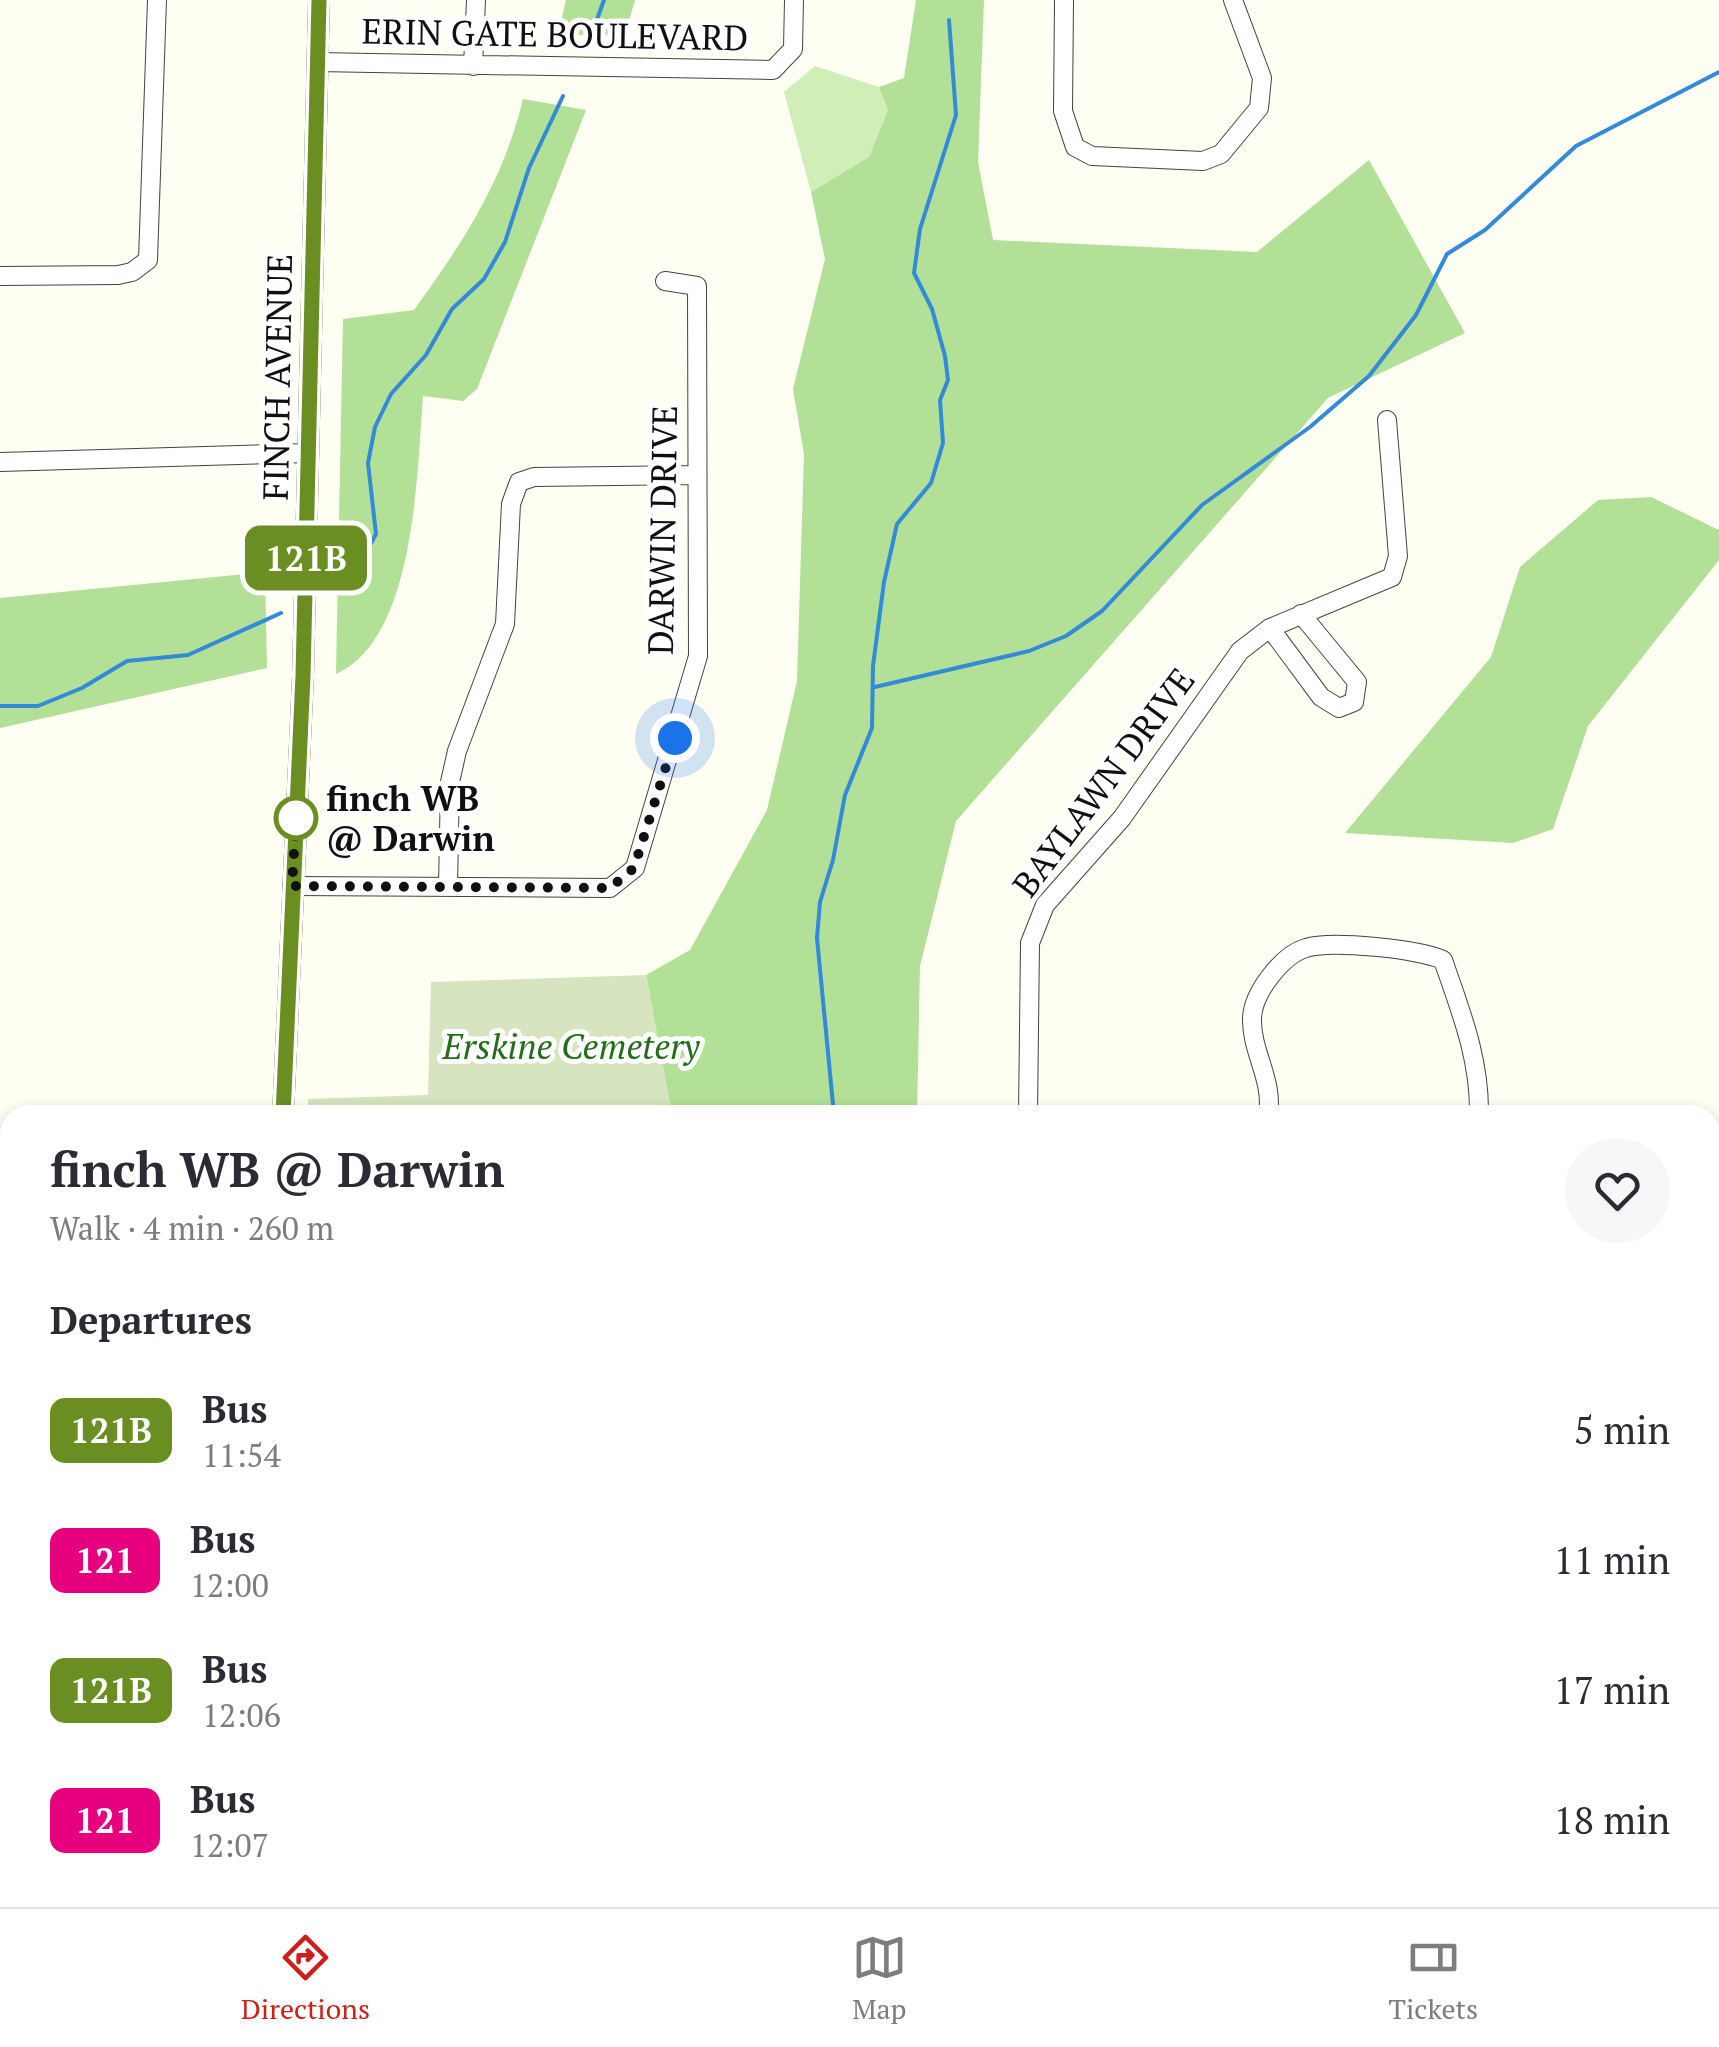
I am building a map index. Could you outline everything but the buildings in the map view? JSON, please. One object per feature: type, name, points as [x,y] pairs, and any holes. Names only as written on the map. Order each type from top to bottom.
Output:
[{"type":"main road","name":"FINCH AVENUE","points":[[283,1105],[309,454],[319,0]]},
{"type":"street","points":[[0,276],[118,276],[132,272],[148,260],[157,0]]},
{"type":"street","points":[[473,66],[476,0]]},
{"type":"street","name":"ERIN GATE BOULEVARD","points":[[318,62],[773,70],[793,49],[794,0]]},
{"type":"street","points":[[1064,0],[1063,111],[1075,147],[1092,156],[1204,161],[1221,154],[1259,108],[1262,78],[1233,0]]},
{"type":"street","name":"DARWIN DRIVE","points":[[292,886],[610,888],[634,868],[698,656],[697,286],[665,281]]},
{"type":"street","name":"BAYLAWN DRIVE","points":[[1028,1105],[1030,943],[1045,905],[1122,818],[1240,651],[1270,628],[1392,577],[1398,556],[1387,420]]},
{"type":"street","points":[[0,462],[309,454]]},
{"type":"street","points":[[448,886],[450,782],[456,750],[505,624],[510,504],[520,482],[534,477],[696,475]]},
{"type":"street","points":[[1270,628],[1321,697],[1340,708],[1354,702],[1357,682],[1301,614]]},
{"type":"street","points":[[1270,1105],[1272,1095],[1252,1022],[1254,1004],[1288,958],[1308,947],[1420,950],[1443,960],[1470,1036],[1480,1079],[1479,1105]]},
{"type":"green space","points":[[566,0],[635,0],[625,35],[558,35]]},
{"type":"green space","points":[[916,0],[984,0],[978,162],[993,240],[1257,252],[1369,160],[1465,333],[1328,398],[956,821],[920,966],[917,1105],[670,1105],[646,975],[690,950],[767,810],[797,681],[804,454],[793,389],[825,259],[811,192],[869,157],[888,110],[879,87],[904,78]]},
{"type":"green space","points":[[815,66],[879,87],[888,110],[869,157],[811,192],[784,92]]},
{"type":"green space","points":[[523,99],[586,110],[477,389],[463,401],[423,396],[414,508],[397,590],[382,626],[362,655],[336,674],[343,319],[414,310],[449,261],[493,184]]},
{"type":"green space","points":[[1651,497],[1719,530],[1719,560],[1588,726],[1553,829],[1513,843],[1345,833],[1491,657],[1520,567],[1598,500]]},
{"type":"green space","points":[[265,572],[267,668],[0,728],[0,598]]},
{"type":"green space","name":"Erskine Cemetery","points":[[646,975],[670,1105],[308,1105],[308,1099],[428,1095],[431,982]]},
{"type":"waterway","points":[[587,47],[604,0]]},
{"type":"waterway","points":[[833,1105],[817,938],[820,902],[833,860],[845,795],[872,728],[873,666],[884,582],[897,524],[931,483],[943,443],[940,400],[948,380],[945,356],[932,309],[914,273],[920,229],[956,115],[949,20]]},
{"type":"waterway","points":[[875,687],[1029,651],[1066,636],[1102,611],[1202,505],[1310,427],[1369,376],[1416,315],[1447,254],[1485,230],[1576,146],[1719,72]]},
{"type":"waterway","points":[[329,587],[359,565],[376,534],[368,463],[375,427],[391,394],[426,355],[452,309],[484,279],[505,242],[529,168],[563,96]]},
{"type":"waterway","points":[[0,706],[38,706],[82,688],[127,661],[188,655],[281,613]]},
{"type":"bus line","name":"121B","points":[[283,1105],[303,676],[319,0]]},
{"type":"place","name":"finch WB @ Darwin","points":[[296,818]]},
{"type":"route","points":[[296,818],[292,886],[610,888],[634,868],[675,738]]}]
